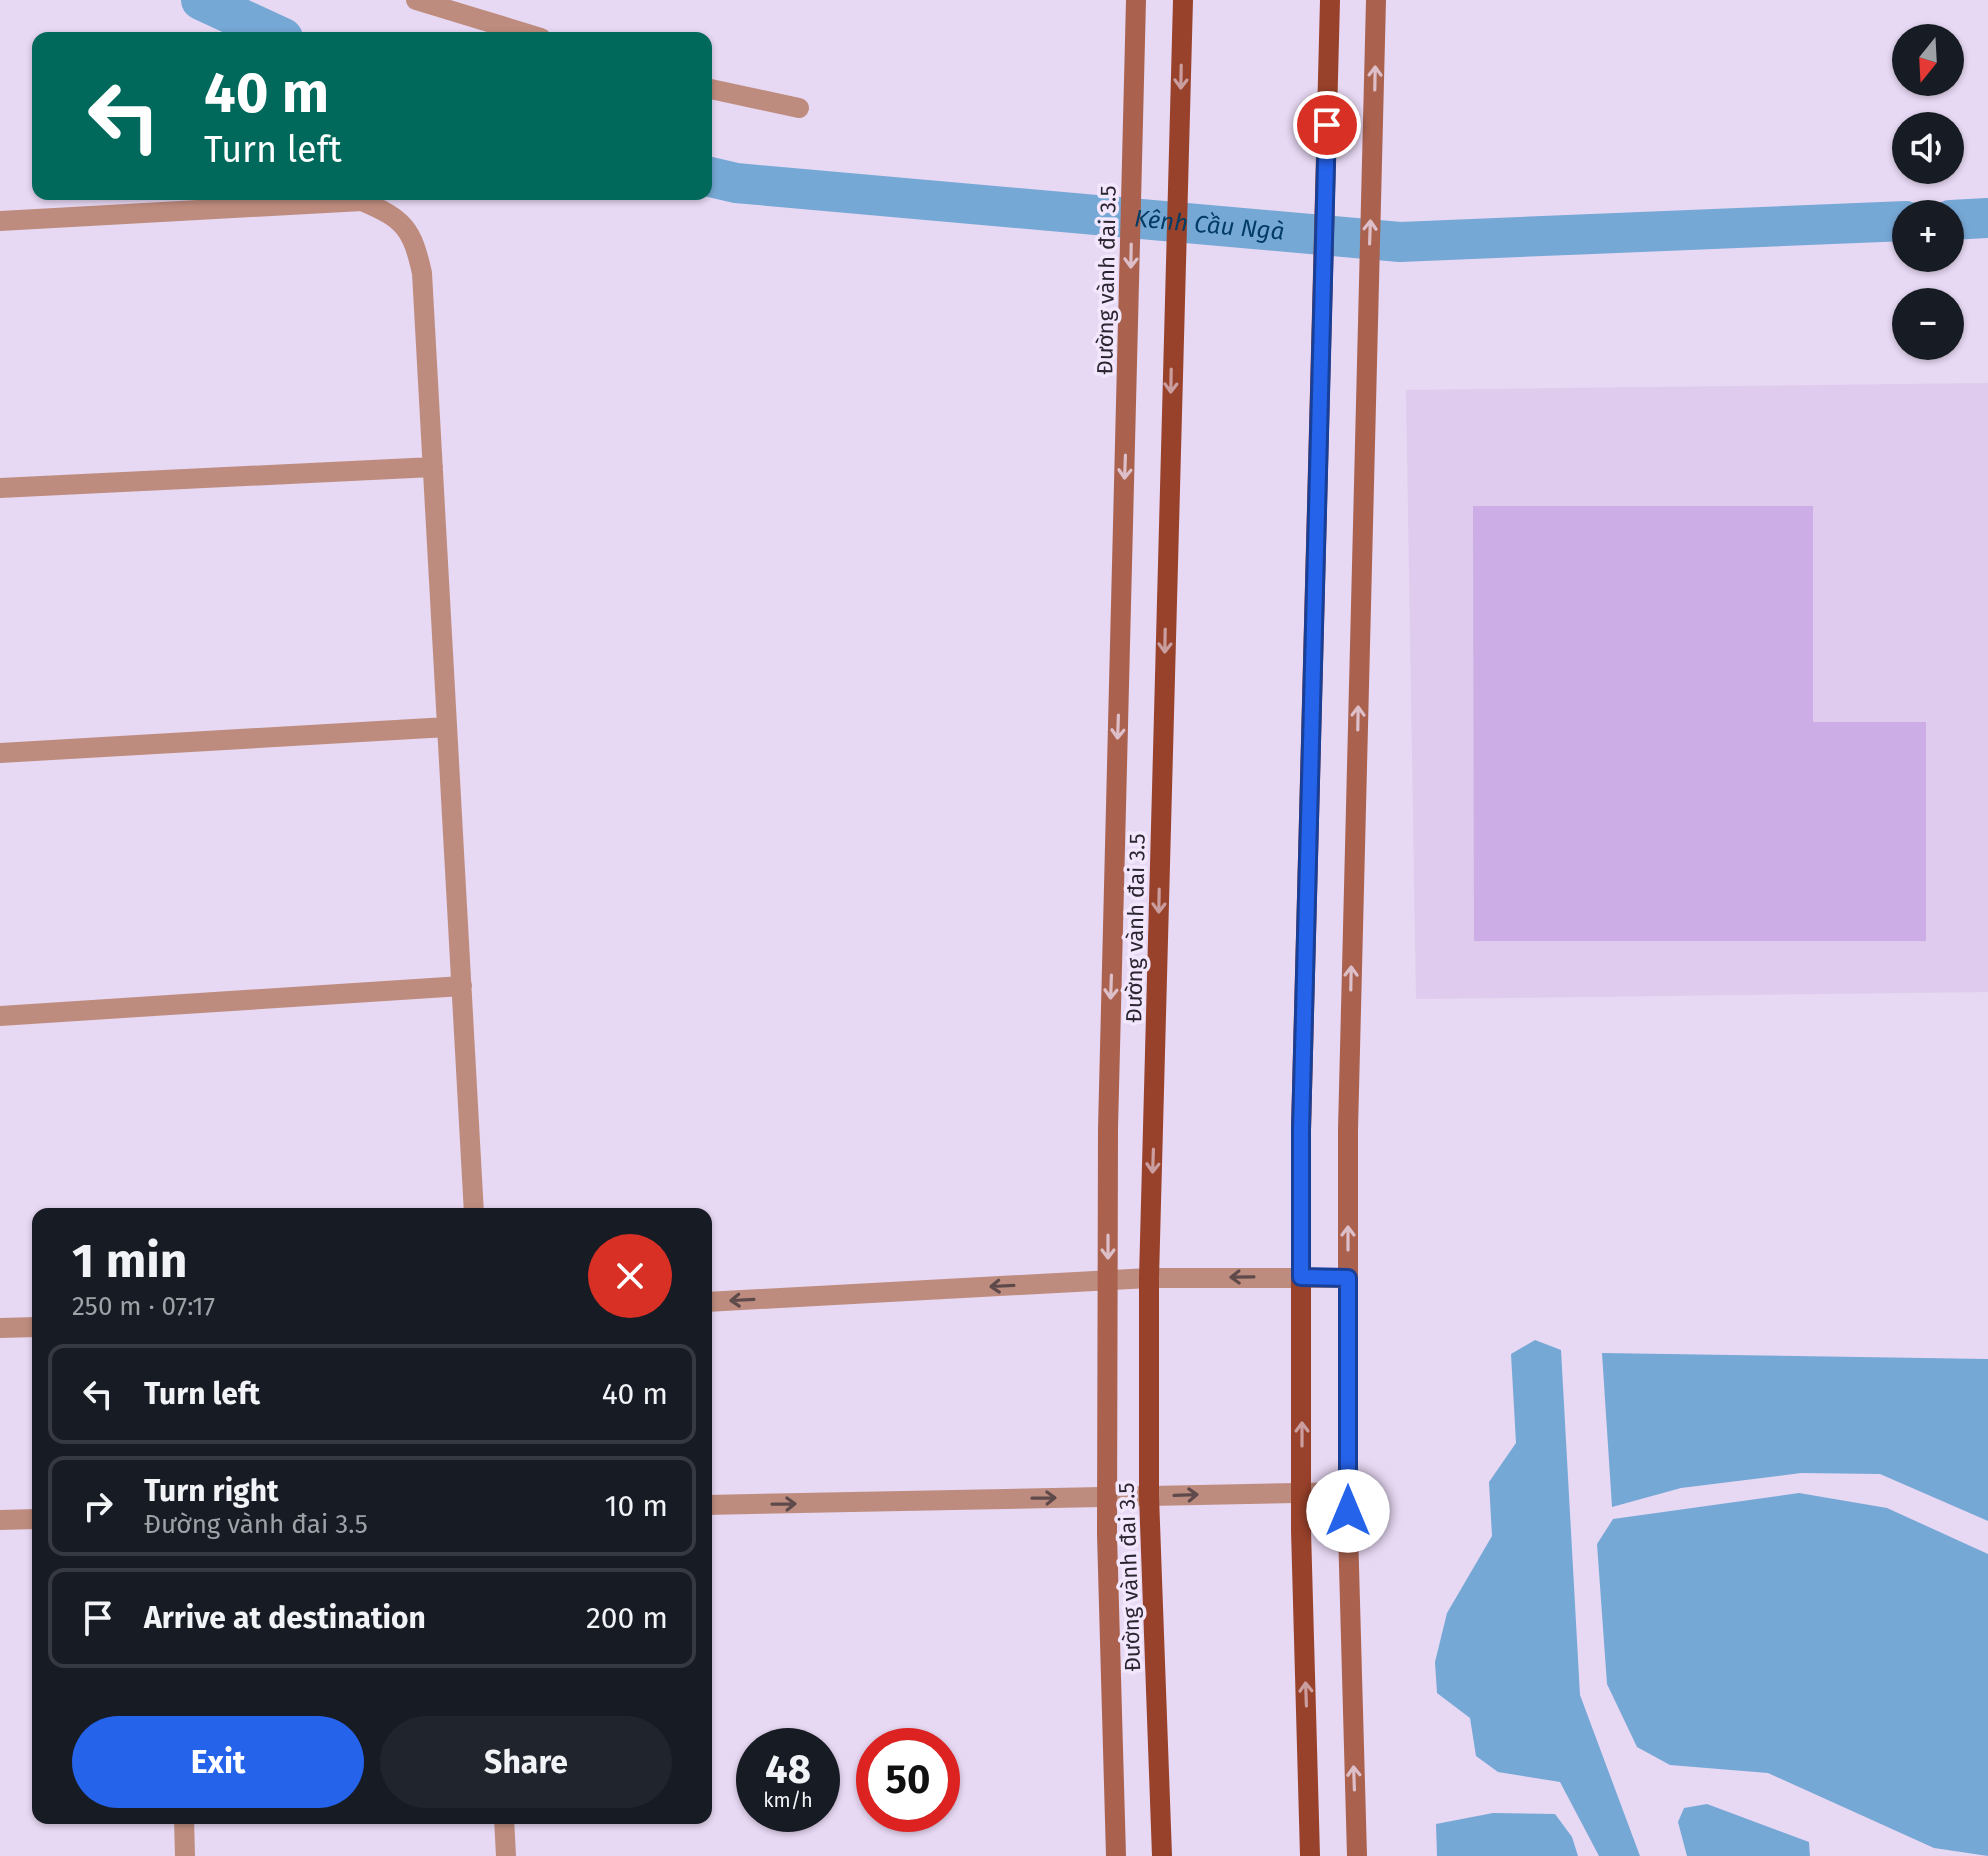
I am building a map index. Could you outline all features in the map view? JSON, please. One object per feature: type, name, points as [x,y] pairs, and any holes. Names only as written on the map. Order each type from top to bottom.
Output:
[{"type":"main road","name":"Đường vành đai 3.5","points":[[1116,1856],[1108,1497],[1108,1129],[1136,0]]},
{"type":"main road","name":"Đường vành đai 3.5","points":[[1162,1856],[1149,1496],[1149,1278],[1172,303],[1183,0]]},
{"type":"main road","points":[[1310,1856],[1302,1492],[1301,1130],[1330,0]]},
{"type":"main road","points":[[1357,1856],[1348,1492],[1348,1130],[1376,0]]},
{"type":"street","points":[[416,0],[521,32]]},
{"type":"street","points":[[712,89],[799,108]]},
{"type":"street","points":[[0,221],[333,200],[362,201],[394,215],[414,238],[422,273],[474,1208]]},
{"type":"street","points":[[0,488],[433,467]]},
{"type":"street","points":[[0,753],[447,727]]},
{"type":"street","points":[[0,1016],[462,986]]},
{"type":"street","points":[[712,1302],[1149,1278],[1348,1278]]},
{"type":"street","points":[[0,1328],[32,1327]]},
{"type":"street","points":[[712,1505],[1348,1492]]},
{"type":"street","points":[[0,1520],[32,1519]]},
{"type":"street","points":[[184,1824],[185,1856]]},
{"type":"street","points":[[504,1824],[506,1856]]},
{"type":"shaded area","points":[[1988,383],[1988,992],[1416,999],[1406,390]]},
{"type":"water","points":[[1535,1340],[1561,1350],[1580,1695],[1640,1856],[1599,1856],[1560,1782],[1498,1772],[1476,1756],[1470,1718],[1437,1693],[1435,1662],[1447,1613],[1492,1536],[1489,1482],[1516,1443],[1511,1354]]},
{"type":"water","points":[[1602,1353],[1988,1359],[1988,1521],[1880,1474],[1801,1473],[1681,1488],[1612,1507]]},
{"type":"water","points":[[1799,1493],[1887,1508],[1988,1554],[1988,1856],[1934,1848],[1768,1773],[1670,1765],[1637,1747],[1607,1684],[1597,1544],[1613,1519]]},
{"type":"water","points":[[1707,1804],[1809,1842],[1810,1856],[1687,1856],[1678,1822],[1684,1808]]},
{"type":"water","points":[[1493,1813],[1555,1814],[1572,1837],[1578,1856],[1437,1856],[1436,1824]]},
{"type":"building","points":[[1473,506],[1813,506],[1813,722],[1926,722],[1926,941],[1474,941]]},
{"type":"waterway","name":"Kênh Cầu Ngà","points":[[201,0],[270,32]]},
{"type":"waterway","name":"Kênh Cầu Ngà","points":[[712,177],[736,183],[1400,242],[1892,222]]},
{"type":"waterway","name":"Kênh Cầu Ngà","points":[[1964,219],[1988,218]]},
{"type":"route","points":[[1327,125],[1301,1130],[1301,1277],[1348,1278],[1348,1511]]}]
